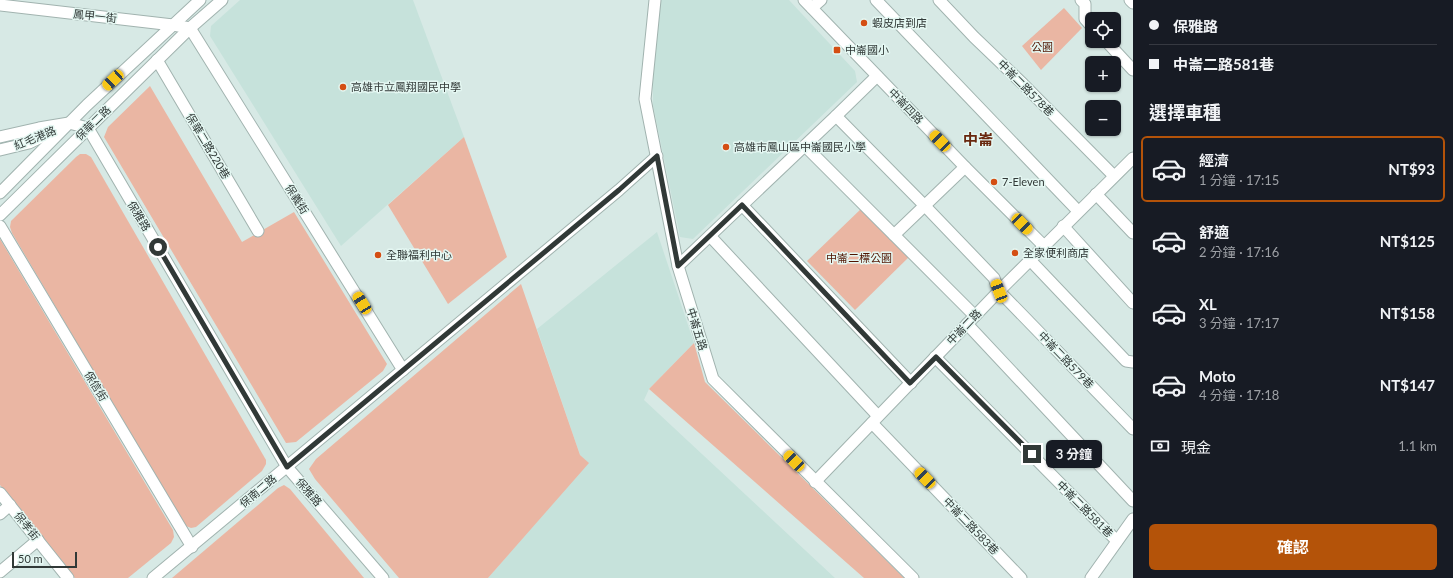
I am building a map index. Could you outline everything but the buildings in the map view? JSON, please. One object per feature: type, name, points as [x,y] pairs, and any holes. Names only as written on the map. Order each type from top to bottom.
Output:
[{"type":"street","name":"保華二路","points":[[0,193],[69,123],[200,0]]},
{"type":"street","name":"保華二路","points":[[0,215],[190,28],[222,0]]},
{"type":"street","name":"中崙五路","points":[[655,0],[645,99],[678,266],[713,379],[913,578]]},
{"type":"street","name":"中崙四路","points":[[804,0],[965,167],[1044,246]]},
{"type":"street","points":[[812,8],[821,0]]},
{"type":"street","points":[[876,0],[1078,211]]},
{"type":"street","name":"中崙二路578巷","points":[[939,0],[974,37],[1114,176]]},
{"type":"street","points":[[1081,0],[1085,4],[1085,12]]},
{"type":"street","points":[[1130,0],[1133,3]]},
{"type":"street","name":"鳳甲一街","points":[[0,5],[173,24],[190,28]]},
{"type":"street","name":"保義街","points":[[190,28],[403,370]]},
{"type":"street","points":[[1113,48],[1133,70]]},
{"type":"street","name":"保華二路220巷","points":[[157,60],[258,231]]},
{"type":"street","points":[[678,266],[877,76]]},
{"type":"street","name":"中崙二路579巷","points":[[836,116],[994,278],[999,291],[1133,429]]},
{"type":"street","name":"紅毛港路","points":[[0,150],[35,140],[69,123]]},
{"type":"street","name":"紅毛港路","points":[[0,137],[69,123],[88,128]]},
{"type":"street","name":"保雅路","points":[[88,128],[287,467],[383,578]]},
{"type":"street","points":[[805,146],[975,316]]},
{"type":"street","name":"保南二路","points":[[153,578],[619,190],[657,156]]},
{"type":"street","name":"中崙二路","points":[[815,482],[999,291],[1078,211],[1132,160]]},
{"type":"street","points":[[894,235],[965,167]]},
{"type":"street","points":[[1096,194],[1133,232]]},
{"type":"street","points":[[742,205],[910,383]]},
{"type":"street","name":"保信街","points":[[0,226],[192,547]]},
{"type":"street","points":[[1063,226],[1133,303]]},
{"type":"street","name":"中崙二路583巷","points":[[710,236],[875,420],[1021,578]]},
{"type":"street","points":[[1030,260],[1126,361],[1133,362]]},
{"type":"street","points":[[967,324],[1133,501]]},
{"type":"street","name":"中崙二路581巷","points":[[936,357],[1117,541]]},
{"type":"street","name":"保孝街","points":[[0,493],[38,540],[64,576]]},
{"type":"street","points":[[0,514],[10,505]]},
{"type":"street","points":[[1091,578],[1133,519]]},
{"type":"street","points":[[0,572],[38,540]]},
{"type":"shaded area","name":"高雄市立鳳翔國民中學","points":[[240,0],[413,0],[464,137],[341,246],[210,36],[211,26]]},
{"type":"shaded area","name":"高雄市鳳山區中崙國民小學","points":[[661,0],[789,0],[855,71],[857,82],[693,239],[680,237],[653,105],[653,59]]},
{"type":"shaded area","points":[[657,232],[694,343],[649,389],[644,400],[835,578],[488,578],[588,463],[580,455],[537,329]]},
{"type":"green space","name":"公園","points":[[1064,8],[1082,28],[1041,70],[1022,46]]},
{"type":"green space","points":[[150,86],[242,242],[294,212],[387,364],[383,371],[296,442],[286,443],[104,137],[108,127]]},
{"type":"green space","points":[[464,137],[507,257],[448,304],[388,205]]},
{"type":"green space","points":[[80,154],[86,154],[91,157],[266,460],[266,464],[262,471],[196,527],[191,528],[183,523],[12,233],[10,227],[11,221]]},
{"type":"green space","name":"中崙二標公園","points":[[863,207],[911,255],[855,310],[807,261]]},
{"type":"green space","points":[[0,239],[173,530],[174,537],[171,543],[128,578],[75,578],[0,485]]},
{"type":"green space","points":[[521,284],[580,455],[589,463],[488,578],[399,578],[315,479],[309,469],[316,459]]},
{"type":"green space","points":[[694,343],[705,382],[904,578],[864,578],[649,389]]},
{"type":"green space","points":[[284,485],[290,489],[364,578],[172,578],[278,488]]},
{"type":"place","name":"蝦皮店到店","points":[[864,23]]},
{"type":"place","name":"中崙國小","points":[[837,50]]},
{"type":"place","name":"高雄市立鳳翔國民中學","points":[[343,87]]},
{"type":"place","name":"高雄市鳳山區中崙國民小學","points":[[726,147]]},
{"type":"place","name":"7-Eleven","points":[[994,182]]},
{"type":"place","name":"全家便利商店","points":[[1015,253]]},
{"type":"place","name":"全聯福利中心","points":[[378,255]]},
{"type":"district","name":"中崙","points":[[978,140]]},
{"type":"route","points":[[158,247],[287,467],[619,190],[657,156],[678,266],[742,205],[910,383],[936,357],[1032,454]]}]
